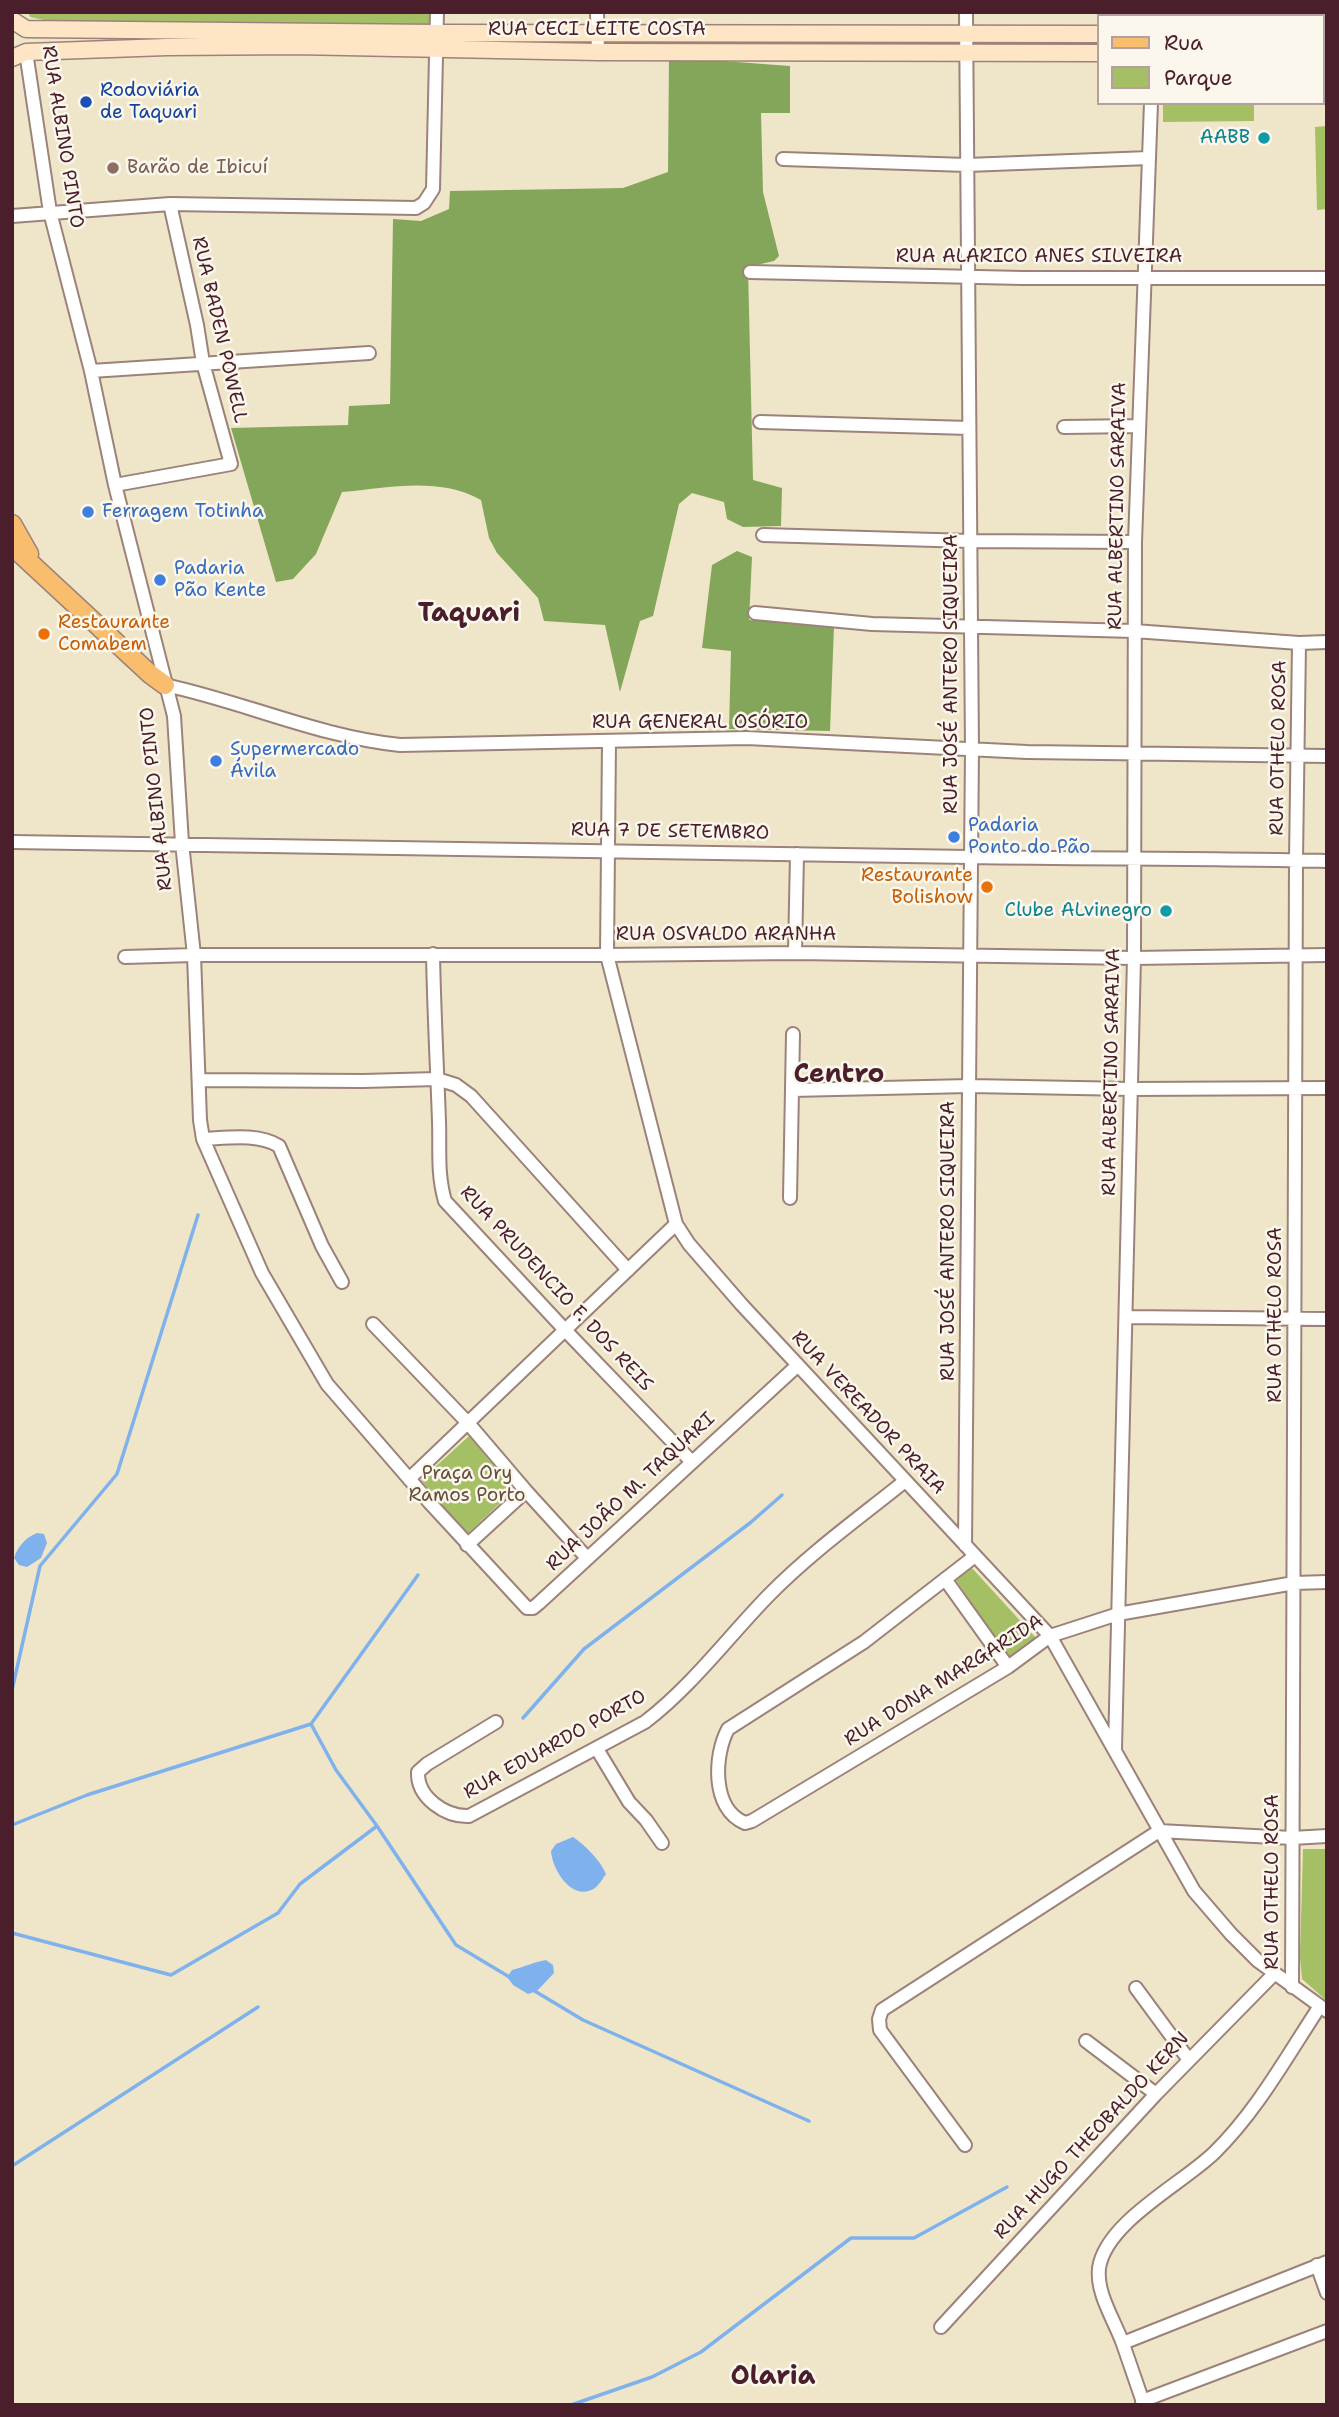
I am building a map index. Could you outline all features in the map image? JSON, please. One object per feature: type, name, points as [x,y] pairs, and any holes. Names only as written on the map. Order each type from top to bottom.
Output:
[{"type":"main road","points":[[12,524],[42,575]]},
{"type":"main road","points":[[12,546],[165,685]]},
{"type":"street","points":[[19,12],[19,24]]},
{"type":"street","points":[[12,216],[170,204],[416,208],[424,203],[433,189],[437,12]]},
{"type":"street","points":[[597,12],[598,52]]},
{"type":"street","name":"RUA JOSÉ ANTERO SIQUEIRA","points":[[965,1545],[972,857],[966,12]]},
{"type":"street","name":"RUA CECI LEITE COSTA","points":[[19,24],[280,39],[436,42],[598,52],[1098,53]]},
{"type":"street","name":"RUA ALBINO PINTO","points":[[19,24],[19,55],[50,212],[91,371],[115,485],[174,716],[182,844],[194,955],[203,1139],[262,1273],[327,1384],[492,1571]]},
{"type":"street","name":"RUA CECI LEITE COSTA","points":[[436,42],[598,34],[1098,34]]},
{"type":"street","points":[[861,53],[862,34]]},
{"type":"street","name":"RUA CECI LEITE COSTA","points":[[19,55],[280,39]]},
{"type":"street","name":"RUA ALBERTINO SARAIVA","points":[[1115,1749],[1136,857],[1135,542],[1151,105]]},
{"type":"street","points":[[783,159],[967,165],[1149,158]]},
{"type":"street","name":"RUA BADEN POWELL","points":[[115,485],[231,464],[203,363],[170,204]]},
{"type":"street","name":"RUA ALARICO ANES SILVEIRA","points":[[750,272],[968,277],[1327,278]]},
{"type":"street","points":[[91,371],[369,353]]},
{"type":"street","points":[[760,422],[970,428]]},
{"type":"street","points":[[1064,427],[1138,426]]},
{"type":"street","points":[[763,535],[970,541],[1135,542]]},
{"type":"street","points":[[755,613],[872,624],[1134,631],[1299,643],[1327,642]]},
{"type":"street","name":"RUA OTHELO ROSA","points":[[1292,1987],[1299,643]]},
{"type":"street","name":"RUA GENERAL OSÓRIO","points":[[165,685],[372,743],[400,746],[747,738],[972,749],[1327,755]]},
{"type":"street","name":"RUA VEREADOR PRAIA","points":[[609,742],[607,955],[676,1224],[689,1244],[798,1365],[1050,1636],[1194,1891],[1231,1934],[1274,1974],[1324,2009]]},
{"type":"street","name":"RUA 7 DE SETEMBRO","points":[[12,842],[1327,861]]},
{"type":"street","points":[[795,953],[797,854]]},
{"type":"street","name":"RUA OSVALDO ARANHA","points":[[125,957],[795,953],[1134,958],[1327,955]]},
{"type":"street","name":"RUA PRUDENCIO F. DOS REIS","points":[[433,954],[439,1164],[440,1184],[445,1201],[692,1462]]},
{"type":"street","points":[[790,1198],[793,1034]]},
{"type":"street","points":[[199,1080],[363,1082],[437,1079],[456,1084],[471,1096],[628,1270]]},
{"type":"street","points":[[792,1090],[970,1086],[1327,1088]]},
{"type":"street","points":[[203,1139],[254,1138],[279,1146],[322,1246],[342,1282]]},
{"type":"street","points":[[409,1479],[676,1224]]},
{"type":"street","points":[[1126,1317],[1327,1319]]},
{"type":"street","points":[[373,1324],[468,1423],[587,1558]]},
{"type":"street","name":"RUA JOÃO M. TAQUARI","points":[[492,1571],[518,1601],[527,1608],[533,1608],[798,1365]]},
{"type":"street","name":"RUA EDUARDO PORTO","points":[[496,1722],[427,1763],[418,1772],[419,1784],[429,1798],[449,1814],[469,1816],[645,1721],[669,1703],[772,1592],[820,1549],[905,1481]]},
{"type":"street","points":[[467,1545],[526,1491]]},
{"type":"street","points":[[975,1556],[945,1579],[1008,1667]]},
{"type":"street","name":"RUA DONA MARGARIDA","points":[[945,1579],[864,1642],[728,1728],[718,1758],[718,1779],[721,1795],[734,1815],[745,1823],[752,1821],[1008,1667],[1050,1636],[1118,1614],[1294,1583],[1327,1582]]},
{"type":"street","points":[[597,1749],[629,1801],[662,1843]]},
{"type":"street","points":[[965,2145],[880,2030],[882,2010],[1159,1831],[1292,1838],[1327,1836]]},
{"type":"street","name":"RUA HUGO THEOBALDO KERN","points":[[941,2327],[1156,2094],[1274,1974]]},
{"type":"street","points":[[1136,1988],[1189,2060]]},
{"type":"street","points":[[1324,2009],[1244,2120],[1213,2154],[1126,2224],[1110,2242],[1099,2267],[1100,2287],[1123,2343],[1143,2403],[1327,2331]]},
{"type":"street","points":[[1086,2041],[1156,2094]]},
{"type":"street","points":[[1123,2343],[1322,2264],[1327,2293]]},
{"type":"green space","points":[[28,12],[430,12],[430,26],[58,23],[30,17]]},
{"type":"green space","points":[[669,57],[790,66],[790,113],[761,113],[763,192],[779,256],[774,261],[748,267],[753,480],[782,488],[781,526],[743,527],[727,519],[724,502],[692,493],[679,504],[653,616],[640,621],[620,692],[605,625],[544,621],[538,598],[497,553],[489,538],[481,500],[465,493],[430,486],[395,486],[342,492],[316,554],[293,579],[276,582],[231,428],[348,425],[349,406],[390,404],[393,219],[421,221],[449,209],[450,191],[623,188],[668,172]]},
{"type":"green space","points":[[1163,105],[1254,105],[1254,121],[1163,122]]},
{"type":"green space","points":[[1327,126],[1327,209],[1317,210],[1315,127]]},
{"type":"green space","points":[[737,551],[752,557],[749,620],[834,626],[830,731],[729,729],[731,651],[702,648],[712,565]]},
{"type":"green space","name":"Praça Ory Ramos Porto","points":[[469,1436],[514,1490],[467,1534],[421,1480]]},
{"type":"green space","points":[[972,1568],[1036,1638],[1008,1658],[956,1580]]},
{"type":"green space","points":[[1303,1849],[1327,1849],[1327,2001],[1302,1979],[1300,1956]]},
{"type":"water","points":[[37,1533],[44,1534],[47,1543],[41,1558],[27,1567],[19,1565],[14,1558],[18,1550],[26,1540]]},
{"type":"water","points":[[573,1837],[592,1854],[606,1874],[595,1888],[587,1891],[571,1888],[559,1875],[552,1858],[551,1851],[556,1844]]},
{"type":"water","points":[[546,1960],[553,1965],[554,1973],[537,1991],[528,1994],[513,1985],[507,1977],[512,1970]]},
{"type":"waterway","points":[[12,1690],[40,1566],[117,1474],[198,1215]]},
{"type":"waterway","points":[[523,1718],[584,1649],[750,1523],[782,1495]]},
{"type":"waterway","points":[[12,1825],[87,1795],[311,1724],[418,1575]]},
{"type":"waterway","points":[[311,1724],[336,1770],[377,1826],[456,1945],[511,1978]]},
{"type":"waterway","points":[[12,1933],[171,1975],[278,1913],[300,1884],[377,1826]]},
{"type":"waterway","points":[[533,1990],[583,2020],[809,2121]]},
{"type":"waterway","points":[[12,2166],[258,2007]]},
{"type":"waterway","points":[[571,2405],[652,2377],[701,2352],[851,2238],[914,2238],[1007,2187]]},
{"type":"place","name":"Rodoviária de Taquari","points":[[86,102]]},
{"type":"place","name":"AABB","points":[[1264,138]]},
{"type":"place","name":"Barão de Ibicuí","points":[[113,168]]},
{"type":"place","name":"Ferragem Totinha","points":[[88,512]]},
{"type":"place","name":"Padaria Pão Kente","points":[[160,580]]},
{"type":"place","name":"Restaurante Comabem","points":[[44,634]]},
{"type":"place","name":"Supermercado Ávila","points":[[216,761]]},
{"type":"place","name":"Padaria Ponto do Pão","points":[[954,837]]},
{"type":"place","name":"Restaurante Bolishow","points":[[987,887]]},
{"type":"place","name":"Clube ALvinegro","points":[[1166,911]]},
{"type":"district","name":"Taquari","points":[[469,614]]},
{"type":"district","name":"Centro","points":[[839,1075]]},
{"type":"district","name":"Olaria","points":[[773,2377]]}]
